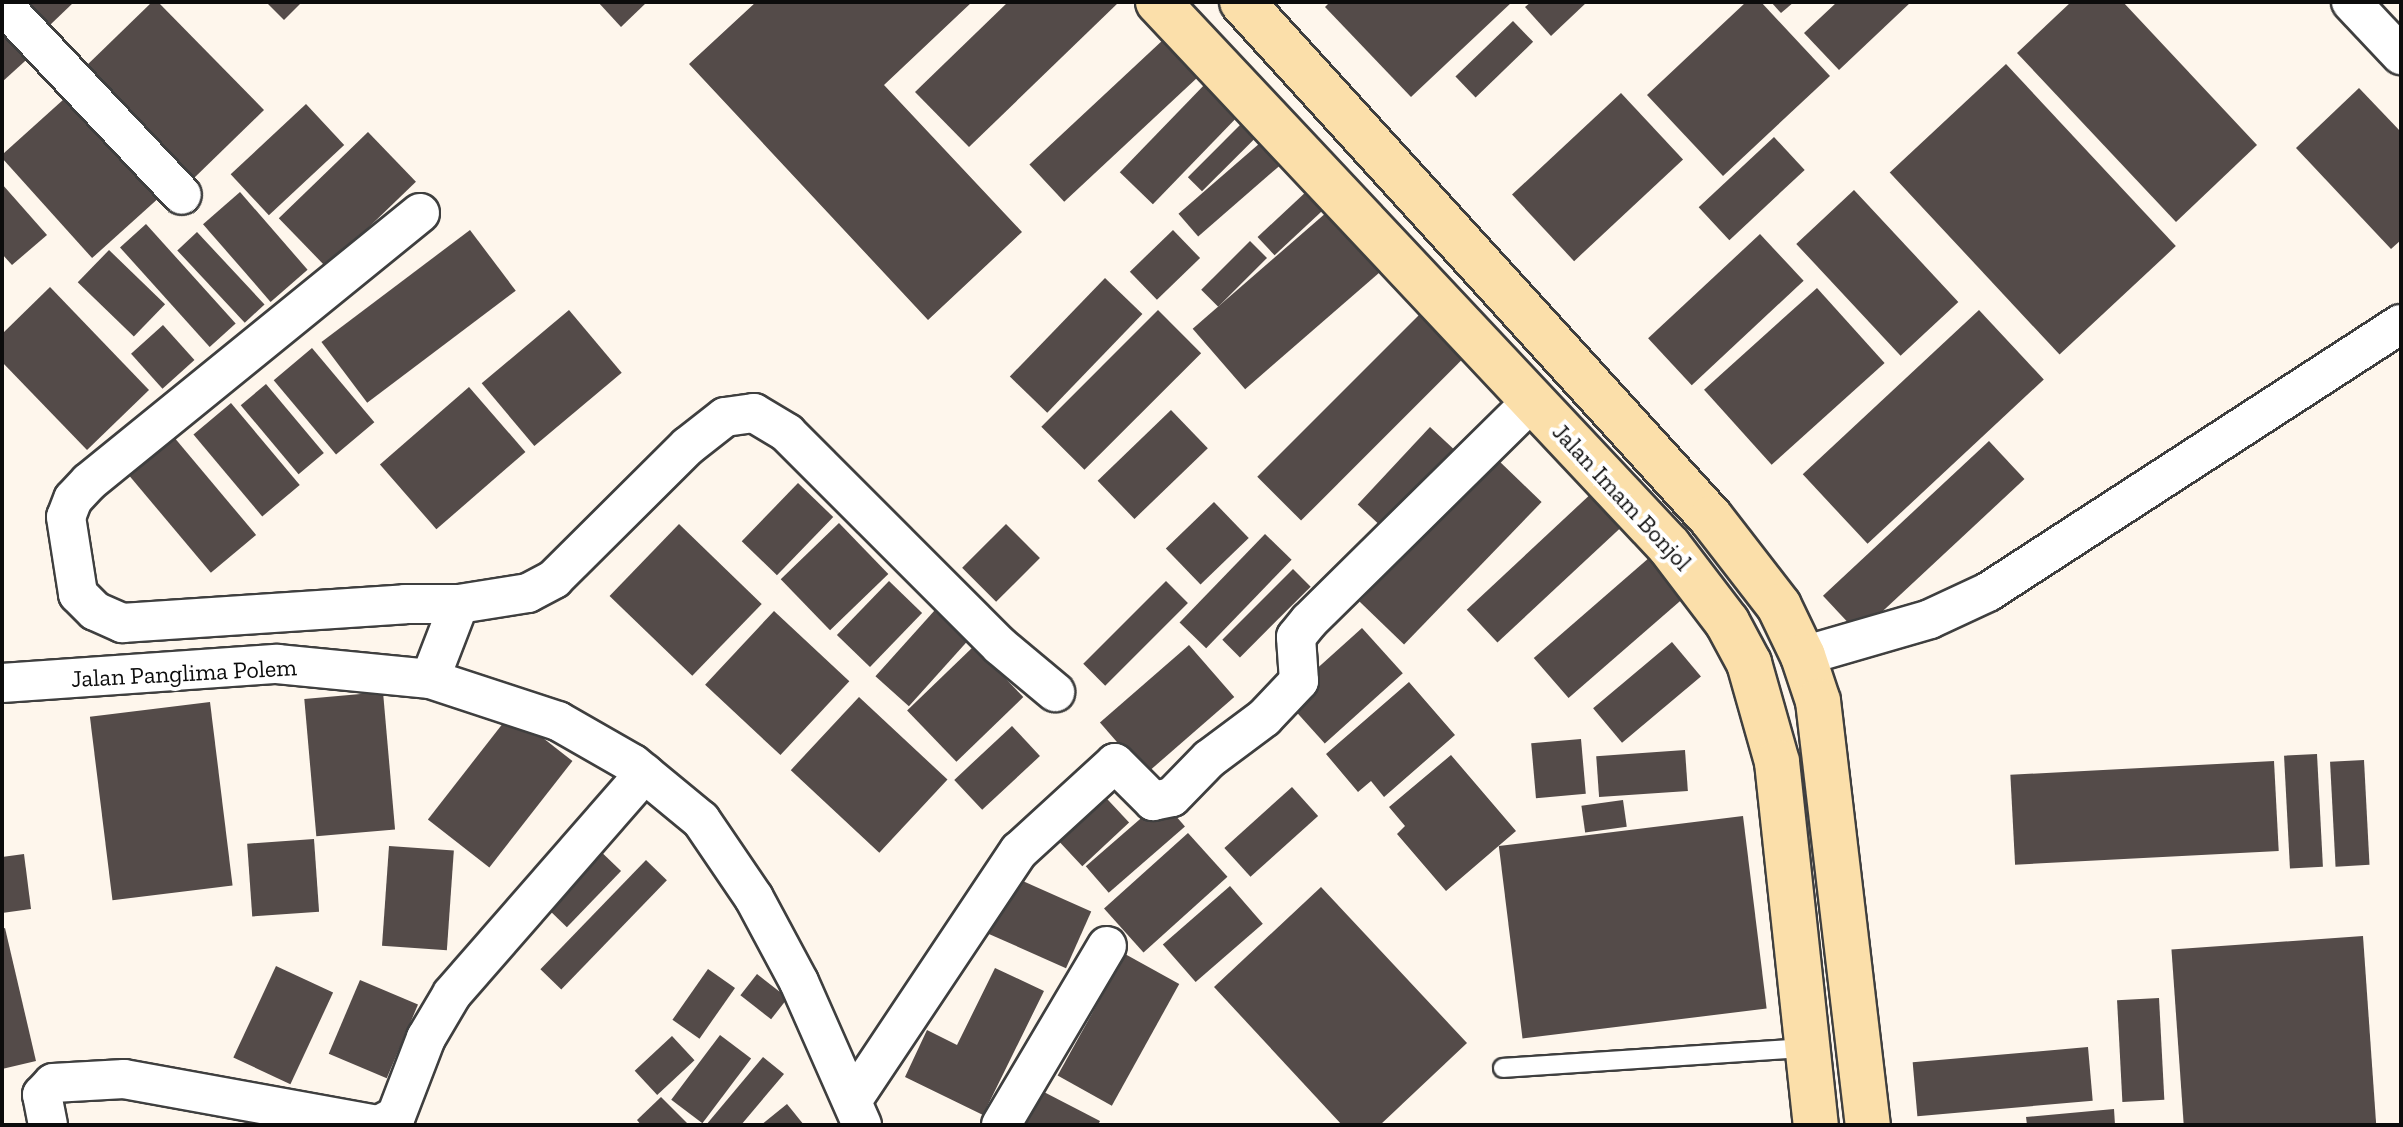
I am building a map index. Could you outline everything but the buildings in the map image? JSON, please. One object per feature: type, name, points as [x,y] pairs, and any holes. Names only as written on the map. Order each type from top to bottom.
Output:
[{"type":"main road","name":"Jalan Imam Bonjol","points":[[1158,2],[1702,585],[1749,663],[1777,762],[1816,1125]]},
{"type":"main road","name":"Jalan Imam Bonjol","points":[[1242,2],[1711,518],[1779,606],[1803,656],[1818,701],[1868,1125]]},
{"type":"main road","points":[[1240,91],[1283,47]]},
{"type":"street","points":[[2351,2],[2401,55]]},
{"type":"street","points":[[2,4],[182,195]]},
{"type":"street","points":[[420,213],[89,482],[73,499],[66,517],[78,594],[95,611],[122,623],[405,604],[459,604],[528,593],[554,579],[688,446],[725,417],[754,413],[787,433],[1000,646],[1055,692]]},
{"type":"street","points":[[1803,656],[1930,619],[1988,592],[2401,324]]},
{"type":"street","points":[[857,1113],[1019,851],[1115,763],[1153,801],[1172,797],[1209,759],[1264,718],[1299,681],[1296,637],[1309,621],[1532,401]]},
{"type":"street","points":[[430,679],[459,604]]},
{"type":"street","name":"Jalan Panglima Polem","points":[[2,683],[277,664],[430,679],[558,721],[645,773],[701,820],[754,898],[799,982],[857,1113]]},
{"type":"street","points":[[48,1125],[42,1095],[53,1083],[124,1079],[378,1125],[396,1116],[426,1038],[452,994],[645,773]]},
{"type":"street","points":[[1001,1125],[1107,946]]},
{"type":"lane","points":[[1503,1068],[1808,1048]]}]
